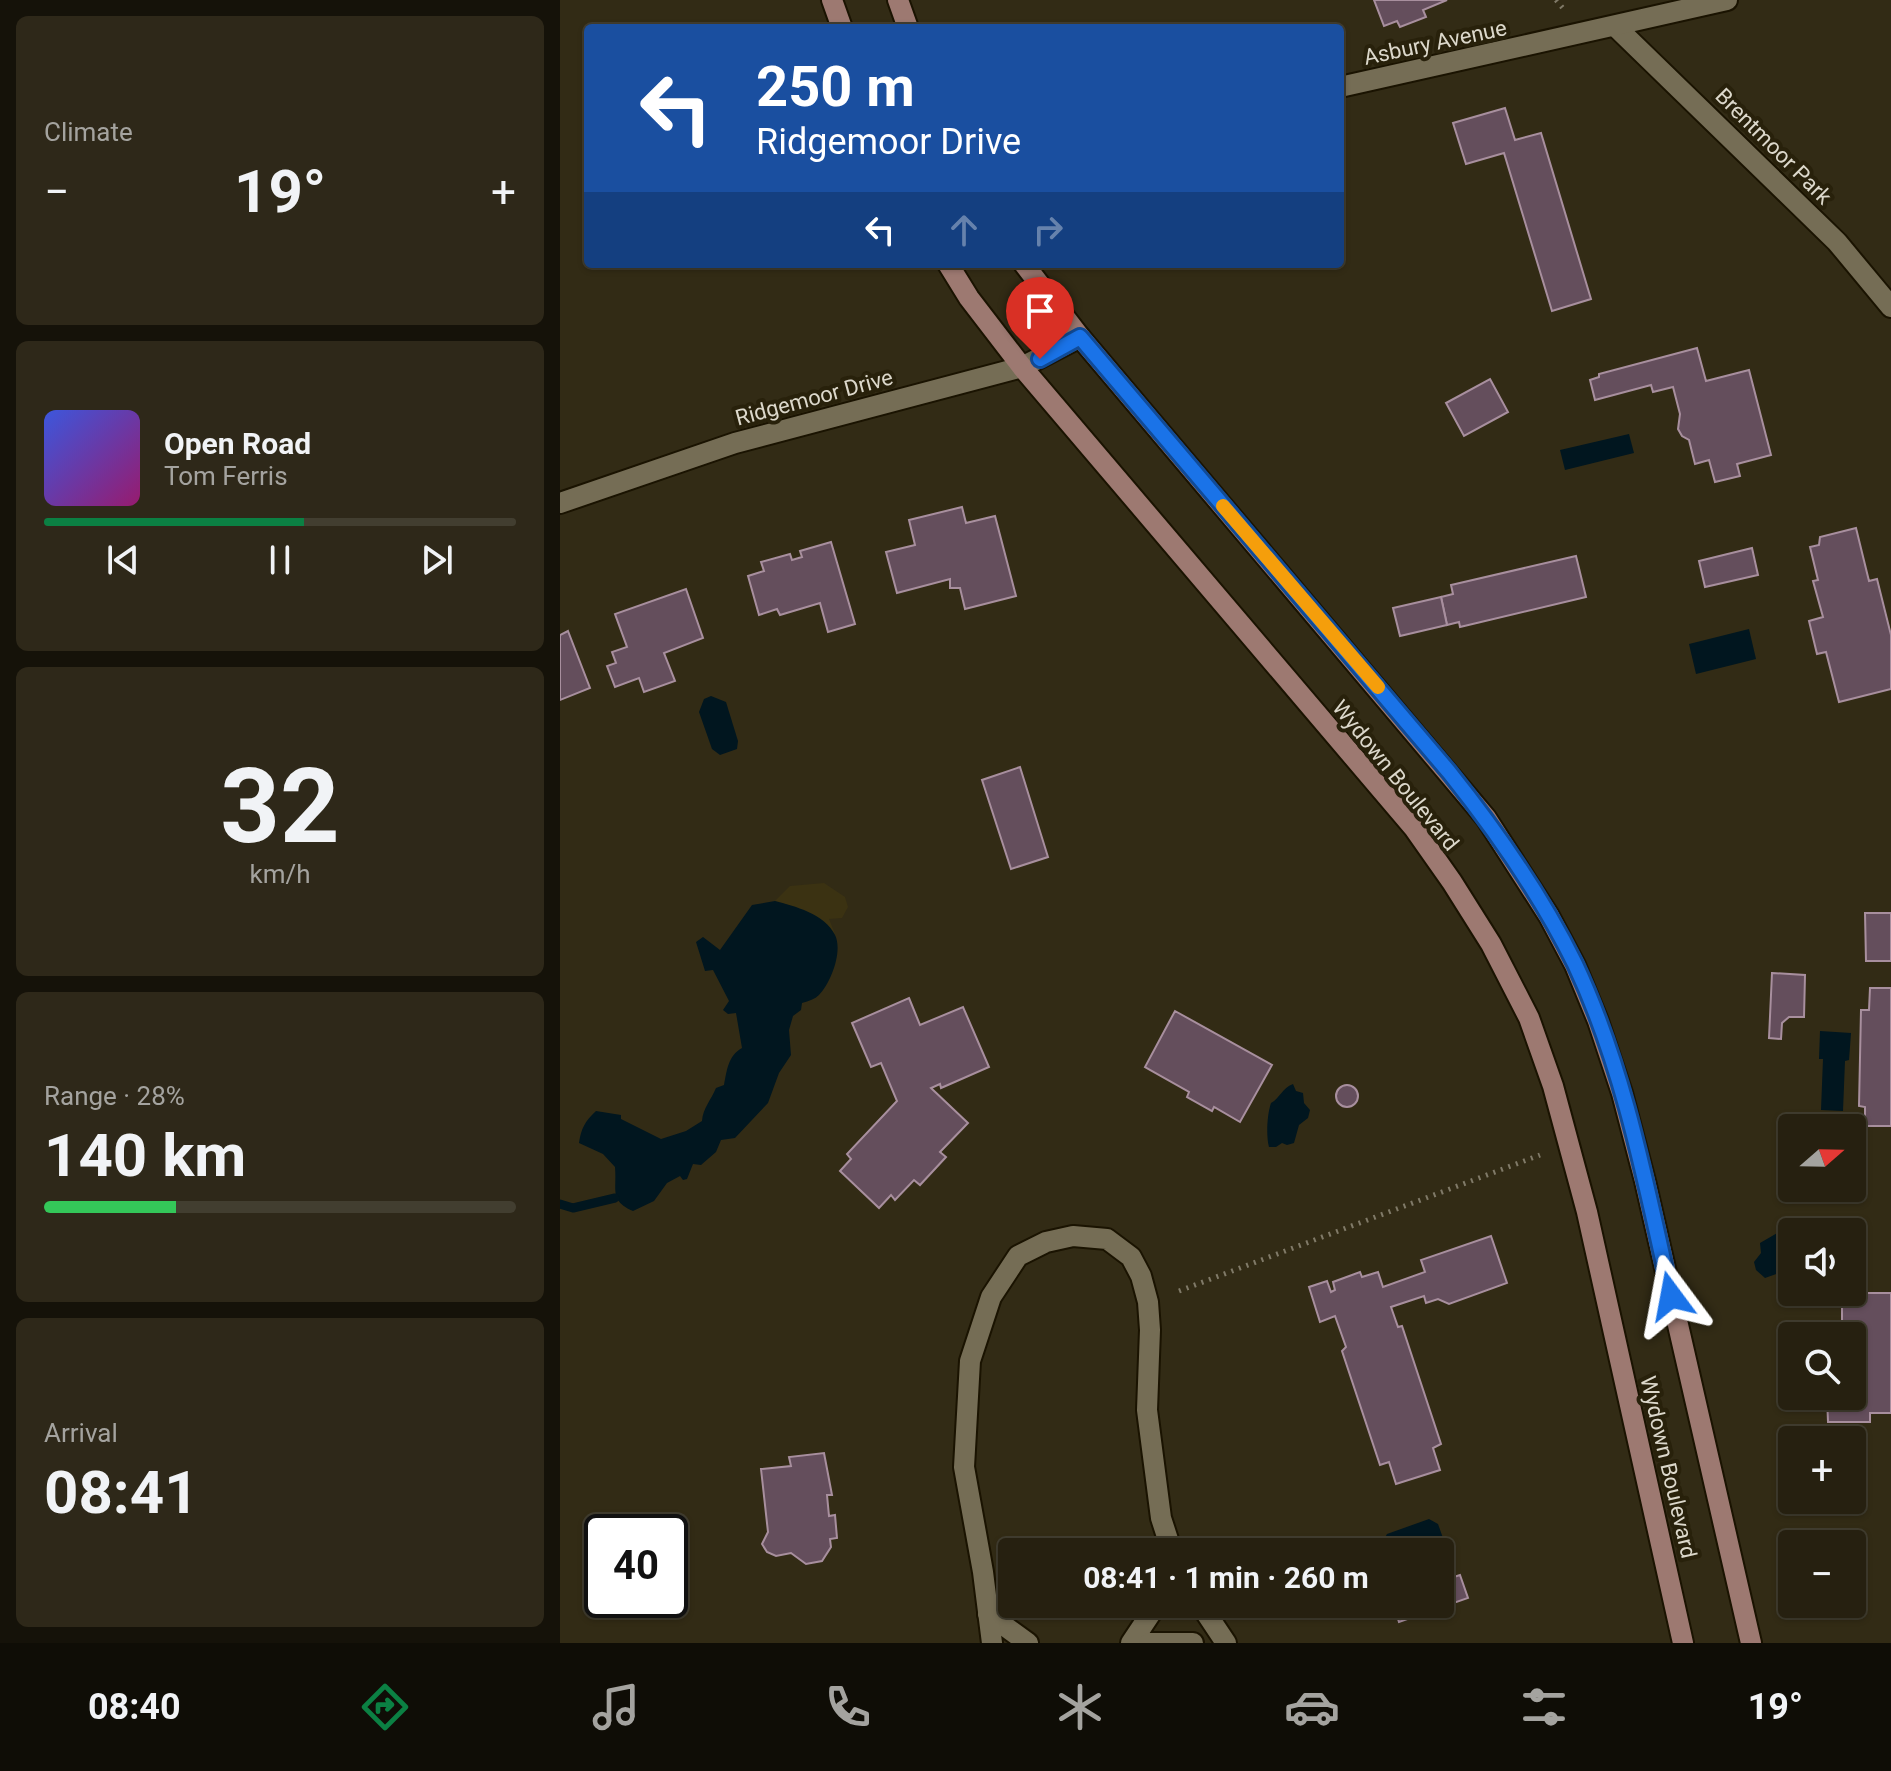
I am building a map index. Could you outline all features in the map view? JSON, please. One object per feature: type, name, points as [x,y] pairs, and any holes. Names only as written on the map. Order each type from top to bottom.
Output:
[{"type":"street","points":[[832,0],[841,24]]},
{"type":"street","points":[[898,0],[907,24]]},
{"type":"street","name":"Asbury Avenue","points":[[1344,86],[1727,0]]},
{"type":"street","name":"Brentmoor Park","points":[[1616,27],[1837,242],[1891,307]]},
{"type":"street","name":"Wydown Boulevard","points":[[950,268],[969,298],[1022,367],[1414,828],[1452,882],[1497,957],[1529,1018],[1569,1142],[1683,1643]]},
{"type":"street","name":"Wydown Boulevard","points":[[1027,268],[1080,337],[1467,795],[1517,863],[1575,965],[1622,1093],[1751,1643]]},
{"type":"street","name":"Ridgemoor Drive","points":[[560,503],[735,443],[1022,367],[1080,337]]},
{"type":"street","points":[[992,1643],[964,1467],[970,1361],[991,1297],[1018,1256],[1046,1242],[1073,1236],[1107,1239],[1131,1257],[1141,1276],[1148,1302],[1150,1330],[1147,1410],[1161,1518],[1167,1538]]},
{"type":"street","points":[[988,1614],[1028,1643]]},
{"type":"street","points":[[1131,1643],[1148,1618]]},
{"type":"street","points":[[1209,1618],[1226,1643]]},
{"type":"street","points":[[1149,1643],[1193,1643]]},
{"type":"path","points":[[1179,1291],[1540,1155]]},
{"type":"sand","points":[[824,883],[845,897],[848,907],[842,918],[829,919],[835,934],[807,913],[775,901],[790,886]]},
{"type":"water","points":[[1629,434],[1634,453],[1565,470],[1560,450]]},
{"type":"water","points":[[1749,629],[1756,659],[1696,674],[1689,644]]},
{"type":"water","points":[[711,696],[726,702],[738,741],[737,749],[720,755],[712,749],[699,712],[704,699]]},
{"type":"water","points":[[775,901],[808,912],[830,928],[838,949],[831,975],[819,995],[802,1003],[801,1010],[793,1016],[789,1030],[791,1055],[779,1073],[768,1103],[735,1138],[721,1140],[716,1152],[701,1165],[693,1164],[687,1179],[683,1180],[680,1176],[667,1183],[654,1201],[633,1211],[617,1199],[615,1167],[603,1154],[579,1143],[584,1126],[596,1111],[621,1115],[621,1119],[661,1139],[686,1131],[702,1121],[716,1088],[724,1085],[731,1059],[742,1048],[736,1013],[728,1014],[723,1010],[729,1001],[713,970],[705,971],[696,942],[703,937],[720,950],[752,905]]},
{"type":"water","points":[[1820,1031],[1851,1033],[1849,1060],[1845,1061],[1843,1111],[1821,1110],[1823,1059],[1819,1059]]},
{"type":"water","points":[[1293,1084],[1296,1091],[1303,1093],[1304,1103],[1310,1110],[1308,1118],[1299,1125],[1294,1143],[1269,1147],[1267,1125],[1271,1103]]},
{"type":"water","points":[[1778,1233],[1778,1273],[1765,1278],[1756,1270],[1754,1262],[1761,1253],[1760,1243]]},
{"type":"water","points":[[1429,1519],[1438,1524],[1443,1538],[1385,1538],[1387,1534]]},
{"type":"building","points":[[1374,0],[1447,0],[1423,10],[1426,17],[1400,27],[1397,21],[1384,26]]},
{"type":"building","points":[[1505,108],[1515,140],[1541,133],[1591,299],[1552,311],[1504,153],[1466,164],[1453,123]]},
{"type":"building","points":[[1697,348],[1706,381],[1749,370],[1771,455],[1737,464],[1740,476],[1715,482],[1709,460],[1695,464],[1689,440],[1678,429],[1680,414],[1673,387],[1653,392],[1651,385],[1595,400],[1590,380],[1599,377],[1599,374]]},
{"type":"building","points":[[1490,379],[1508,412],[1464,436],[1446,403]]},
{"type":"building","points":[[962,507],[966,523],[995,516],[1016,596],[965,609],[960,588],[950,588],[950,579],[897,593],[886,552],[915,545],[909,520]]},
{"type":"building","points":[[1856,528],[1869,581],[1877,579],[1891,635],[1891,689],[1839,702],[1826,652],[1817,654],[1809,621],[1823,617],[1813,581],[1818,580],[1810,547],[1819,545],[1820,537]]},
{"type":"building","points":[[831,542],[855,624],[828,632],[820,603],[780,615],[777,609],[759,615],[748,576],[764,571],[761,562],[790,554],[792,560],[802,557],[800,551]]},
{"type":"building","points":[[1752,548],[1758,575],[1705,587],[1699,561]]},
{"type":"building","points":[[1576,556],[1586,597],[1460,627],[1459,622],[1447,625],[1441,597],[1453,594],[1451,585]]},
{"type":"building","points":[[686,589],[703,638],[664,653],[675,681],[644,692],[639,678],[615,687],[607,666],[616,663],[612,652],[627,647],[615,614]]},
{"type":"building","points":[[1441,597],[1447,625],[1400,636],[1393,608]]},
{"type":"building","points":[[568,631],[590,688],[560,700],[560,635]]},
{"type":"building","points":[[1020,767],[1048,857],[1011,869],[982,780]]},
{"type":"building","points":[[1865,913],[1891,913],[1891,961],[1866,961]]},
{"type":"building","points":[[1772,973],[1805,975],[1804,1017],[1789,1017],[1782,1023],[1781,1039],[1769,1038]]},
{"type":"building","points":[[1870,988],[1891,988],[1891,1126],[1866,1126],[1865,1107],[1859,1106],[1861,1010],[1869,1010]]},
{"type":"building","points":[[909,998],[920,1025],[963,1007],[989,1067],[941,1088],[940,1084],[931,1088],[968,1123],[940,1152],[946,1157],[920,1185],[914,1180],[895,1200],[891,1195],[879,1208],[840,1171],[851,1159],[847,1154],[897,1101],[881,1063],[871,1067],[852,1023]]},
{"type":"building","points":[[1175,1011],[1272,1065],[1240,1122],[1214,1107],[1212,1111],[1187,1097],[1189,1092],[1145,1067]]},
{"type":"building","points":[[1347,1085],[1355,1088],[1358,1096],[1355,1104],[1347,1107],[1339,1104],[1336,1096],[1339,1088]]},
{"type":"building","points":[[1491,1236],[1507,1283],[1449,1304],[1438,1299],[1426,1303],[1424,1296],[1391,1307],[1398,1327],[1402,1326],[1441,1444],[1433,1448],[1440,1470],[1396,1484],[1389,1462],[1380,1465],[1342,1351],[1346,1347],[1335,1316],[1320,1322],[1309,1287],[1327,1281],[1331,1292],[1335,1290],[1333,1282],[1360,1272],[1362,1277],[1378,1272],[1383,1287],[1425,1272],[1421,1260]]},
{"type":"building","points":[[1866,1293],[1891,1293],[1891,1413],[1870,1413],[1870,1422],[1828,1422],[1828,1410],[1866,1410],[1866,1322],[1842,1322],[1842,1306],[1866,1306]]},
{"type":"building","points":[[824,1453],[832,1495],[827,1495],[829,1516],[835,1515],[837,1538],[830,1539],[831,1547],[822,1561],[806,1564],[791,1553],[776,1556],[767,1552],[762,1544],[768,1532],[761,1469],[791,1466],[789,1457]]},
{"type":"building","points":[[1460,1575],[1468,1598],[1454,1603],[1454,1577]]},
{"type":"waterway","points":[[560,1204],[573,1208],[615,1198]]},
{"type":"slow traffic","points":[[1223,506],[1378,687]]},
{"type":"route","points":[[1040,359],[1080,337],[1449,772],[1517,863],[1575,965],[1598,1021],[1622,1093],[1671,1296]]}]
